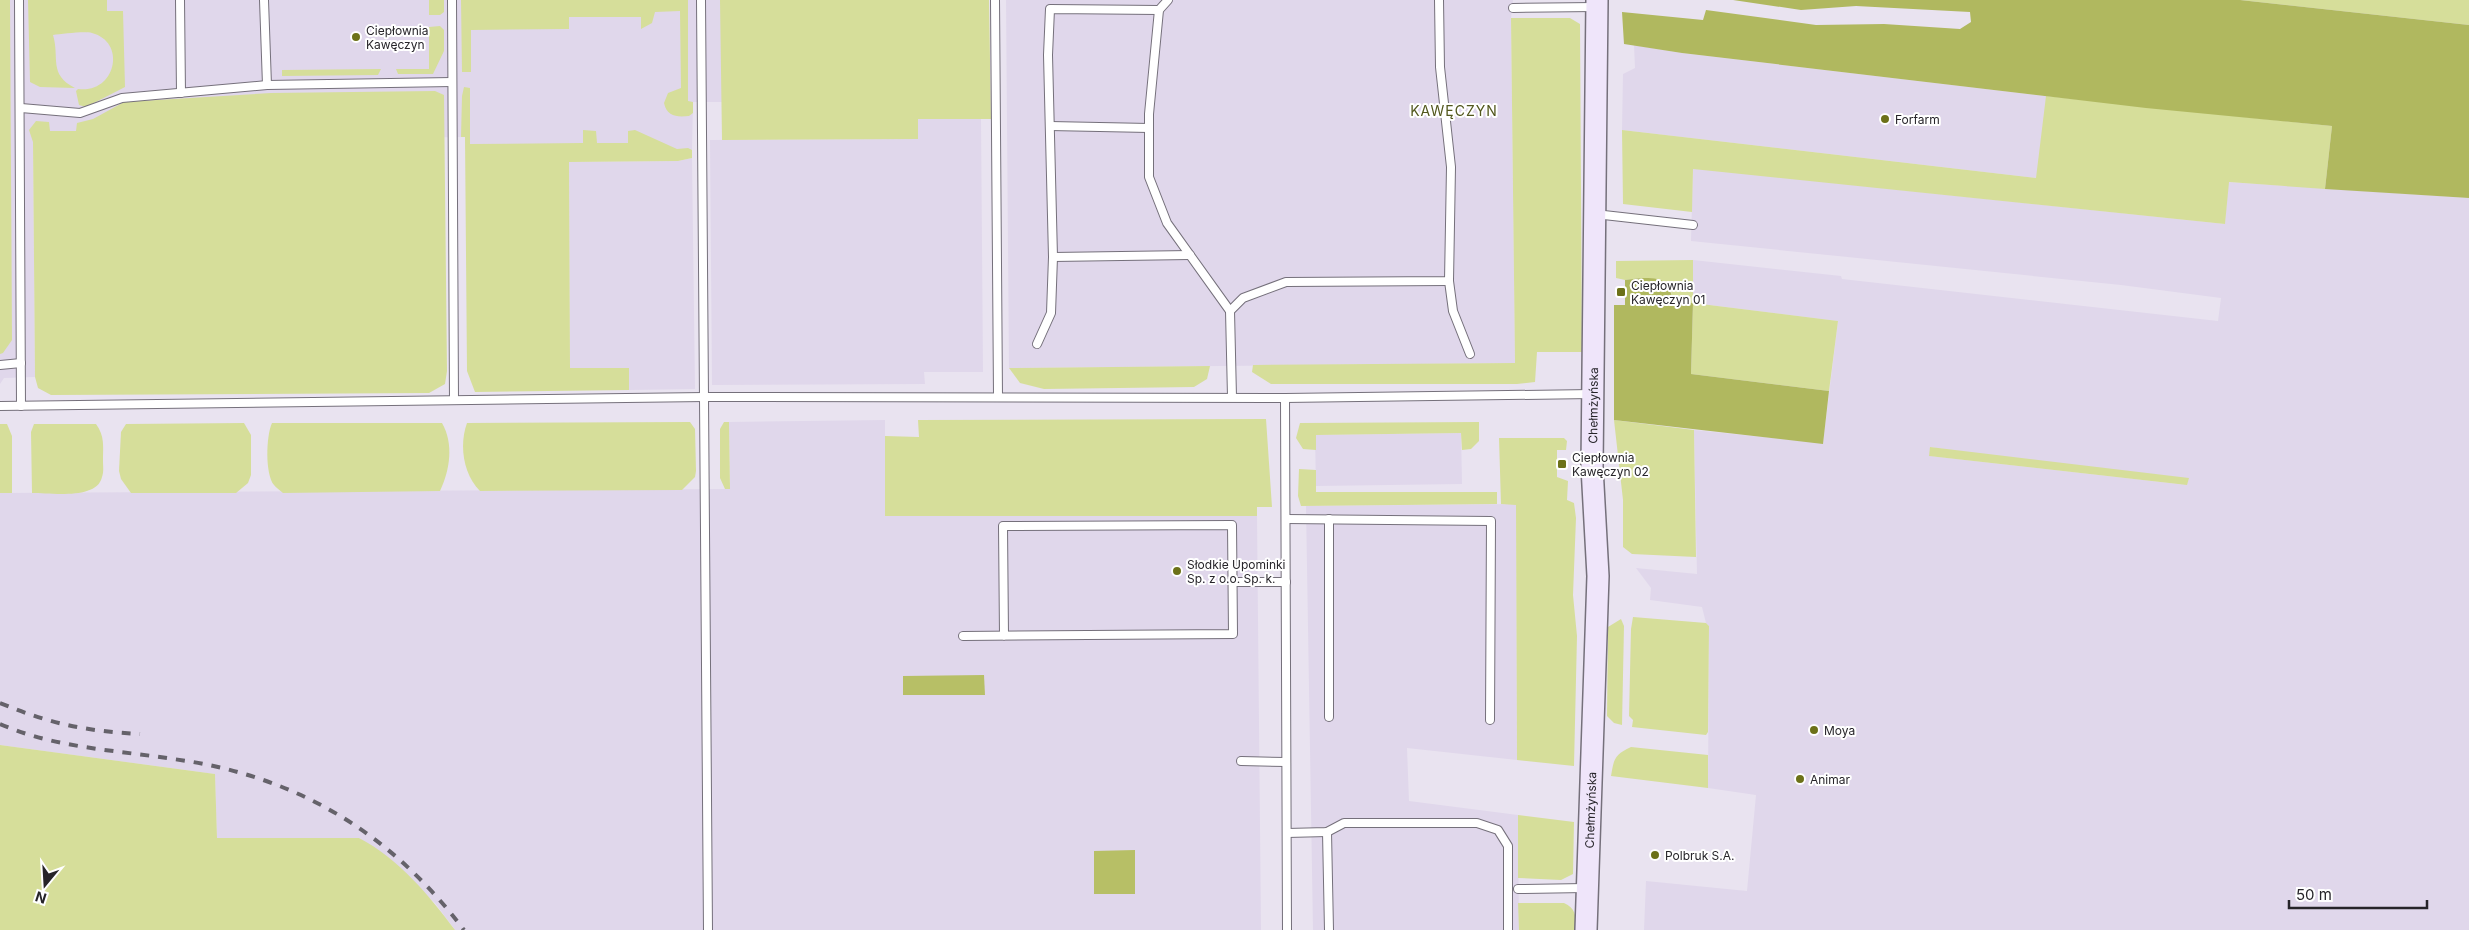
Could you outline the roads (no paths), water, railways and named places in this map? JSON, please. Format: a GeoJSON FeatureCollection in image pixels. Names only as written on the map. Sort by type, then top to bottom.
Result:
{"type":"FeatureCollection","features":[{"type":"Feature","properties":{"kind":"street","name":"Chełmżyńska"},"geometry":{"type":"LineString","coordinates":[[1586,930],[1598,576],[1592,467],[1597,4]]}},
{"type":"Feature","properties":{"kind":"lane"},"geometry":{"type":"LineString","coordinates":[[19,0],[21,406]]}},
{"type":"Feature","properties":{"kind":"lane"},"geometry":{"type":"LineString","coordinates":[[180,0],[182,93]]}},
{"type":"Feature","properties":{"kind":"lane"},"geometry":{"type":"LineString","coordinates":[[264,0],[267,85]]}},
{"type":"Feature","properties":{"kind":"lane"},"geometry":{"type":"LineString","coordinates":[[452,0],[454,400]]}},
{"type":"Feature","properties":{"kind":"lane"},"geometry":{"type":"LineString","coordinates":[[701,0],[708,930]]}},
{"type":"Feature","properties":{"kind":"lane"},"geometry":{"type":"LineString","coordinates":[[996,0],[998,396]]}},
{"type":"Feature","properties":{"kind":"lane"},"geometry":{"type":"LineString","coordinates":[[1168,0],[1159,10],[1149,128],[1149,177],[1168,223],[1230,311],[1232,397]]}},
{"type":"Feature","properties":{"kind":"lane"},"geometry":{"type":"LineString","coordinates":[[1439,0],[1440,67],[1451,167],[1449,281],[1453,311],[1470,354]]}},
{"type":"Feature","properties":{"kind":"lane"},"geometry":{"type":"LineString","coordinates":[[1513,8],[1597,4]]}},
{"type":"Feature","properties":{"kind":"lane"},"geometry":{"type":"LineString","coordinates":[[1037,344],[1051,313],[1053,257],[1048,55],[1050,9],[1159,10]]}},
{"type":"Feature","properties":{"kind":"lane"},"geometry":{"type":"LineString","coordinates":[[21,108],[80,113],[122,98],[267,85],[452,82]]}},
{"type":"Feature","properties":{"kind":"lane"},"geometry":{"type":"LineString","coordinates":[[1050,126],[1149,128]]}},
{"type":"Feature","properties":{"kind":"lane"},"geometry":{"type":"LineString","coordinates":[[1594,214],[1692,225]]}},
{"type":"Feature","properties":{"kind":"lane"},"geometry":{"type":"LineString","coordinates":[[1053,257],[1190,255]]}},
{"type":"Feature","properties":{"kind":"lane"},"geometry":{"type":"LineString","coordinates":[[1230,311],[1243,298],[1286,282],[1449,281]]}},
{"type":"Feature","properties":{"kind":"lane"},"geometry":{"type":"LineString","coordinates":[[0,365],[21,363]]}},
{"type":"Feature","properties":{"kind":"lane"},"geometry":{"type":"LineString","coordinates":[[0,406],[705,397],[998,396],[1285,398],[1594,394]]}},
{"type":"Feature","properties":{"kind":"lane"},"geometry":{"type":"LineString","coordinates":[[1285,398],[1287,930]]}},
{"type":"Feature","properties":{"kind":"lane"},"geometry":{"type":"LineString","coordinates":[[1286,519],[1491,521],[1490,720]]}},
{"type":"Feature","properties":{"kind":"lane"},"geometry":{"type":"LineString","coordinates":[[1329,519],[1329,717]]}},
{"type":"Feature","properties":{"kind":"lane"},"geometry":{"type":"LineString","coordinates":[[963,636],[1004,636],[1233,634],[1232,525],[1003,526],[1004,636]]}},
{"type":"Feature","properties":{"kind":"lane"},"geometry":{"type":"LineString","coordinates":[[1233,582],[1286,582]]}},
{"type":"Feature","properties":{"kind":"lane"},"geometry":{"type":"LineString","coordinates":[[1242,762],[1286,762]]}},
{"type":"Feature","properties":{"kind":"lane"},"geometry":{"type":"LineString","coordinates":[[1287,833],[1327,832],[1344,823],[1477,822],[1498,830],[1508,846],[1508,930]]}},
{"type":"Feature","properties":{"kind":"lane"},"geometry":{"type":"LineString","coordinates":[[1327,832],[1329,930]]}},
{"type":"Feature","properties":{"kind":"lane"},"geometry":{"type":"LineString","coordinates":[[1518,889],[1587,888]]}},
{"type":"Feature","properties":{"kind":"railway"},"geometry":{"type":"LineString","coordinates":[[0,703],[68,725],[102,731],[140,734]]}},
{"type":"Feature","properties":{"kind":"railway"},"geometry":{"type":"LineString","coordinates":[[0,724],[21,732],[64,743],[217,767],[260,779],[299,794],[336,814],[372,837],[404,864],[435,895],[464,930]]}},
{"type":"Feature","properties":{"kind":"place","name":"Ciepłownia Kawęczyn"},"geometry":{"type":"Point","coordinates":[356,37]}},
{"type":"Feature","properties":{"kind":"place","name":"Forfarm"},"geometry":{"type":"Point","coordinates":[1885,119]}},
{"type":"Feature","properties":{"kind":"place","name":"Ciepłownia Kawęczyn 01"},"geometry":{"type":"Point","coordinates":[1621,292]}},
{"type":"Feature","properties":{"kind":"place","name":"Ciepłownia Kawęczyn 02"},"geometry":{"type":"Point","coordinates":[1562,464]}},
{"type":"Feature","properties":{"kind":"place","name":"Słodkie Upominki Sp. z o.o. Sp. k."},"geometry":{"type":"Point","coordinates":[1177,571]}},
{"type":"Feature","properties":{"kind":"place","name":"Moya"},"geometry":{"type":"Point","coordinates":[1814,730]}},
{"type":"Feature","properties":{"kind":"place","name":"Animar"},"geometry":{"type":"Point","coordinates":[1800,779]}},
{"type":"Feature","properties":{"kind":"place","name":"Polbruk S.A."},"geometry":{"type":"Point","coordinates":[1655,855]}},
{"type":"Feature","properties":{"kind":"district","name":"KAWĘCZYN"},"geometry":{"type":"Point","coordinates":[1454,110]}}]}
